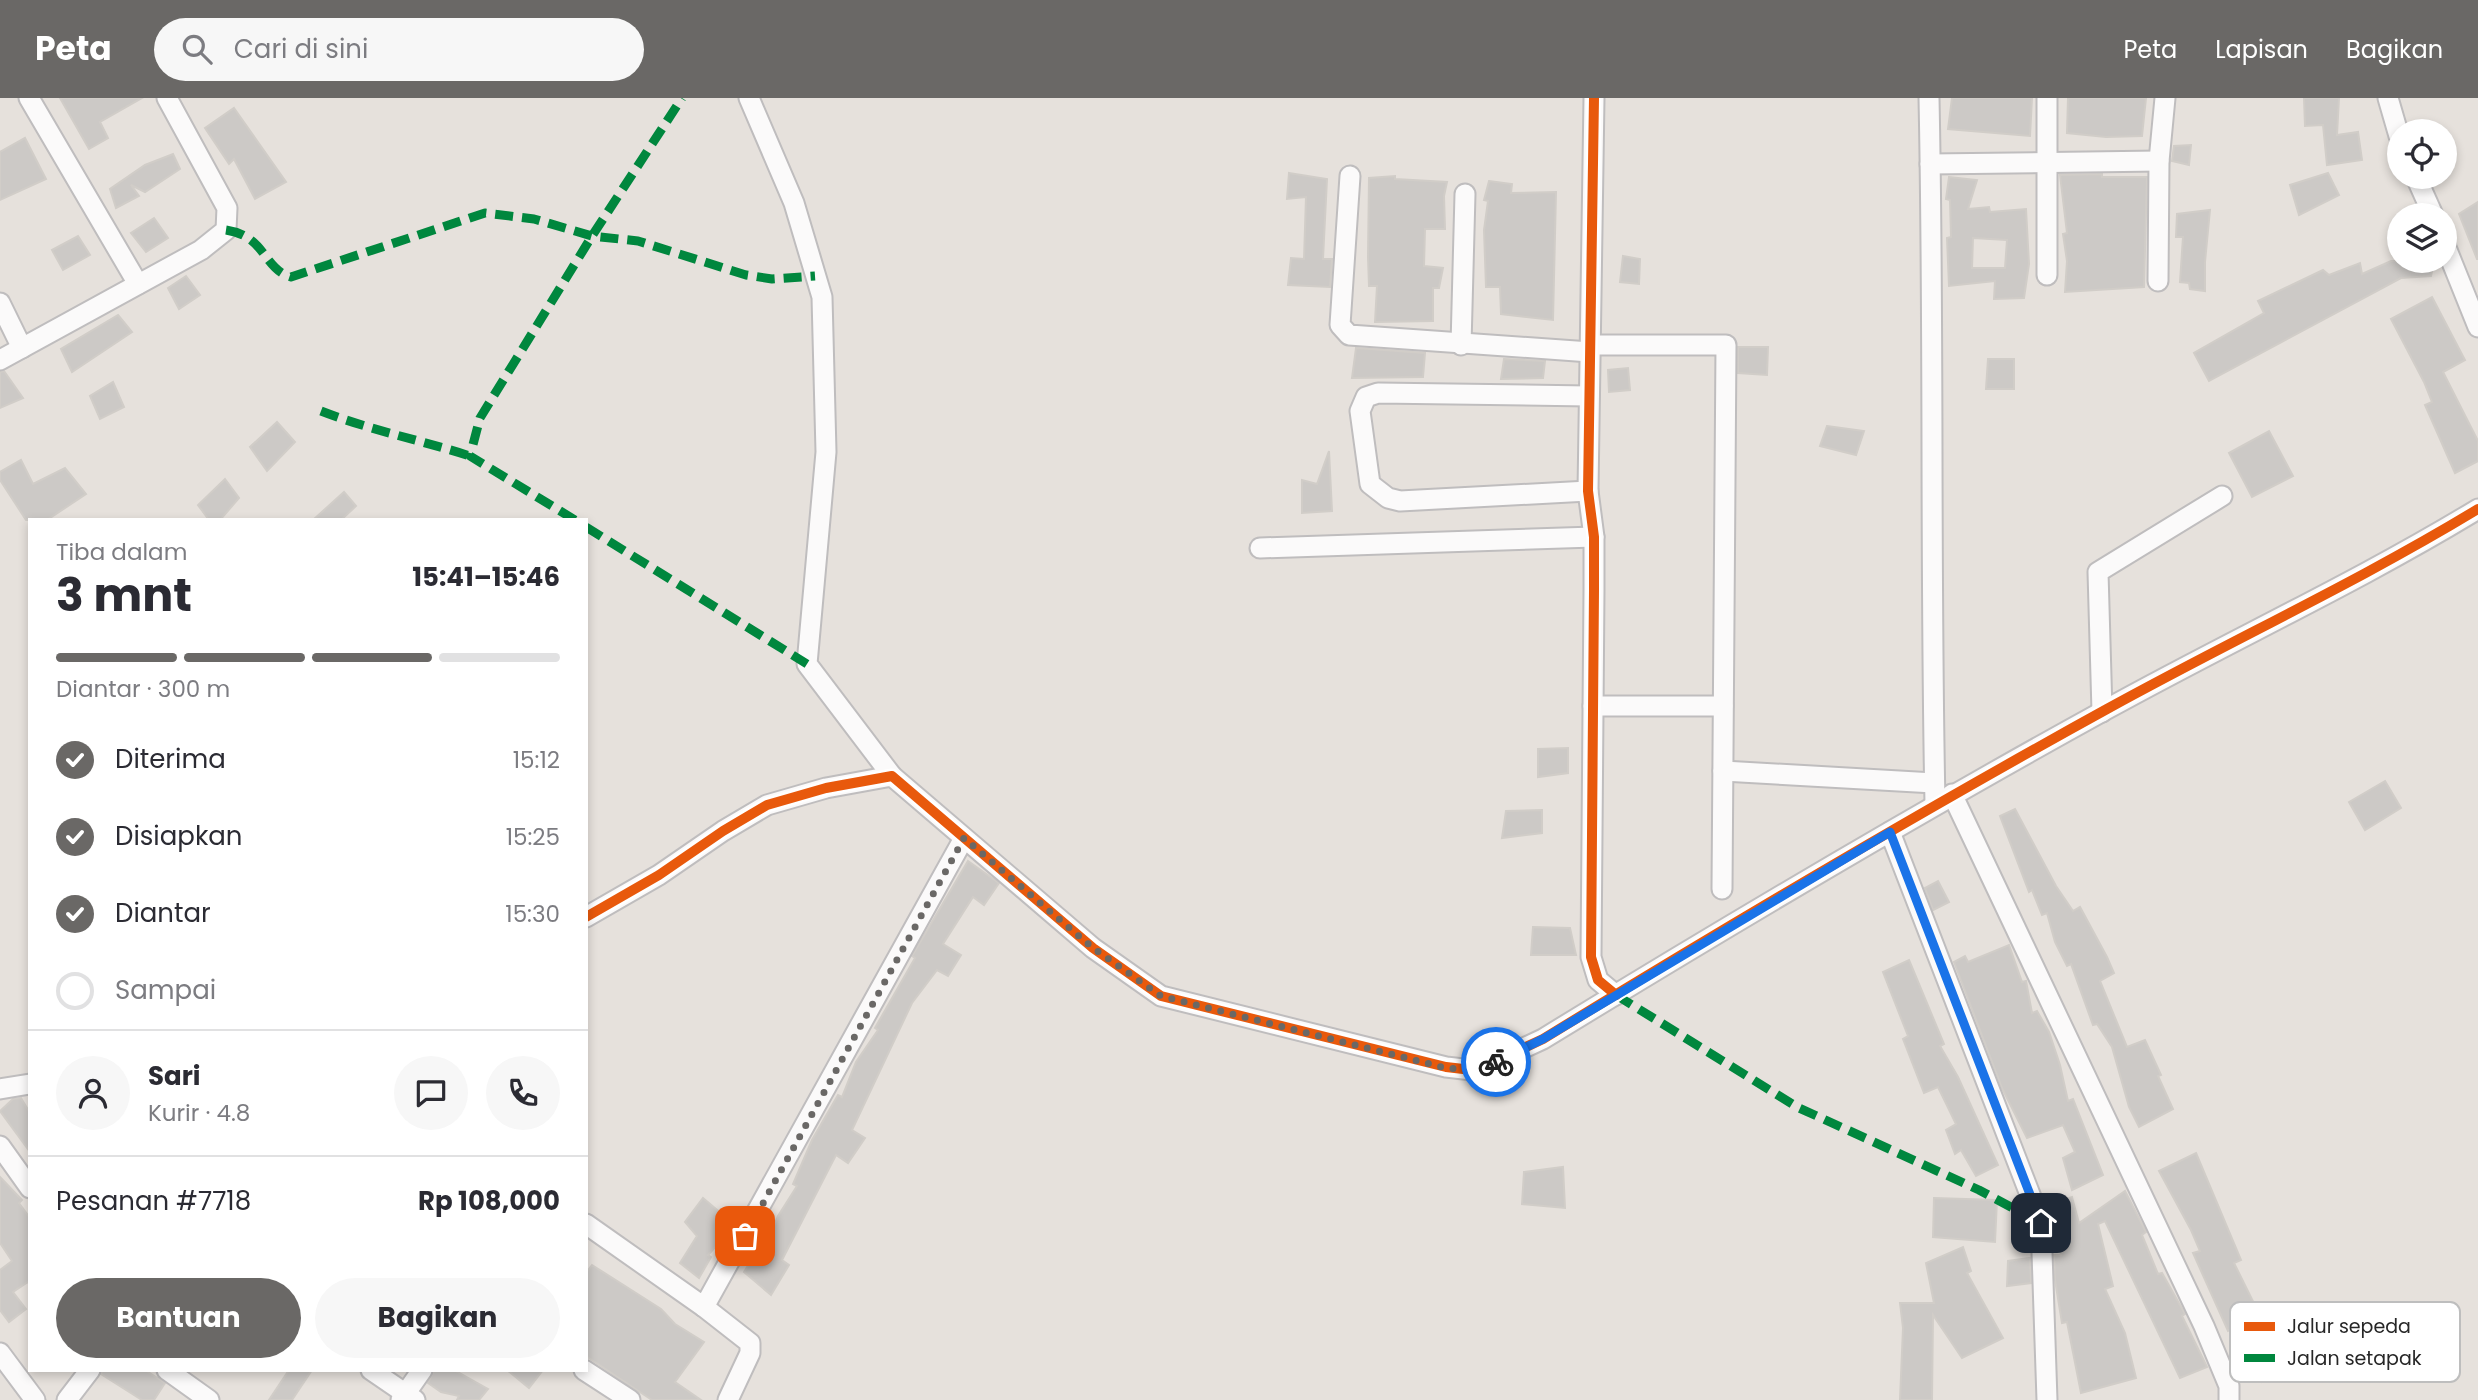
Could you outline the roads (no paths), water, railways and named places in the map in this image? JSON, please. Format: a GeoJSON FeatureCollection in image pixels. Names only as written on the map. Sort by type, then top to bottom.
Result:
{"type":"FeatureCollection","features":[{"type":"Feature","properties":{"kind":"street"},"geometry":{"type":"LineString","coordinates":[[29,98],[138,284]]}},
{"type":"Feature","properties":{"kind":"street"},"geometry":{"type":"LineString","coordinates":[[0,360],[220,237],[226,230],[227,208],[167,98]]}},
{"type":"Feature","properties":{"kind":"street"},"geometry":{"type":"LineString","coordinates":[[749,98],[794,203],[821,297],[826,452],[807,664],[892,776],[1093,948],[1161,996],[1426,1063],[1472,1070],[1483,1068],[1543,1039],[1943,799],[2217,648],[2323,597],[2478,509]]}},
{"type":"Feature","properties":{"kind":"street"},"geometry":{"type":"LineString","coordinates":[[1594,98],[1588,491],[1594,537],[1591,957],[1598,980],[1616,995]]}},
{"type":"Feature","properties":{"kind":"street"},"geometry":{"type":"LineString","coordinates":[[1928,98],[1934,343],[1931,485],[1934,783],[2204,1326],[2229,1386],[2229,1400]]}},
{"type":"Feature","properties":{"kind":"street"},"geometry":{"type":"LineString","coordinates":[[2047,98],[2048,275]]}},
{"type":"Feature","properties":{"kind":"street"},"geometry":{"type":"LineString","coordinates":[[2158,281],[2160,161],[2165,98]]}},
{"type":"Feature","properties":{"kind":"street"},"geometry":{"type":"LineString","coordinates":[[2388,98],[2394,119]]}},
{"type":"Feature","properties":{"kind":"street"},"geometry":{"type":"LineString","coordinates":[[1930,164],[2160,161]]}},
{"type":"Feature","properties":{"kind":"street"},"geometry":{"type":"LineString","coordinates":[[1350,176],[1340,325],[1345,332],[1357,338],[1590,349],[1726,345],[1722,889]]}},
{"type":"Feature","properties":{"kind":"street"},"geometry":{"type":"LineString","coordinates":[[1461,345],[1465,194]]}},
{"type":"Feature","properties":{"kind":"street"},"geometry":{"type":"LineString","coordinates":[[2456,273],[2478,327]]}},
{"type":"Feature","properties":{"kind":"street"},"geometry":{"type":"LineString","coordinates":[[0,303],[22,348]]}},
{"type":"Feature","properties":{"kind":"street"},"geometry":{"type":"LineString","coordinates":[[1588,491],[1400,501],[1388,498],[1370,484],[1360,411],[1366,397],[1378,393],[1589,396]]}},
{"type":"Feature","properties":{"kind":"street"},"geometry":{"type":"LineString","coordinates":[[2102,712],[2098,572],[2222,496]]}},
{"type":"Feature","properties":{"kind":"street"},"geometry":{"type":"LineString","coordinates":[[1260,548],[1594,537]]}},
{"type":"Feature","properties":{"kind":"street"},"geometry":{"type":"LineString","coordinates":[[1593,706],[1723,706]]}},
{"type":"Feature","properties":{"kind":"street"},"geometry":{"type":"LineString","coordinates":[[1723,771],[1934,783]]}},
{"type":"Feature","properties":{"kind":"street"},"geometry":{"type":"LineString","coordinates":[[588,916],[659,875],[723,831],[767,805],[826,788],[892,776]]}},
{"type":"Feature","properties":{"kind":"street"},"geometry":{"type":"LineString","coordinates":[[1890,832],[2041,1223],[2048,1400]]}},
{"type":"Feature","properties":{"kind":"street"},"geometry":{"type":"LineString","coordinates":[[704,1307],[964,838]]}},
{"type":"Feature","properties":{"kind":"street"},"geometry":{"type":"LineString","coordinates":[[0,1089],[28,1084]]}},
{"type":"Feature","properties":{"kind":"street"},"geometry":{"type":"LineString","coordinates":[[0,1146],[28,1185]]}},
{"type":"Feature","properties":{"kind":"street"},"geometry":{"type":"LineString","coordinates":[[588,1225],[704,1307],[750,1343],[750,1353],[728,1400]]}},
{"type":"Feature","properties":{"kind":"street"},"geometry":{"type":"LineString","coordinates":[[0,1353],[34,1400]]}},
{"type":"Feature","properties":{"kind":"street"},"geometry":{"type":"LineString","coordinates":[[67,1400],[88,1372]]}},
{"type":"Feature","properties":{"kind":"street"},"geometry":{"type":"LineString","coordinates":[[170,1372],[209,1400]]}},
{"type":"Feature","properties":{"kind":"street"},"geometry":{"type":"LineString","coordinates":[[374,1372],[407,1398],[421,1372]]}},
{"type":"Feature","properties":{"kind":"street"},"geometry":{"type":"LineString","coordinates":[[587,1372],[630,1400]]}}]}
